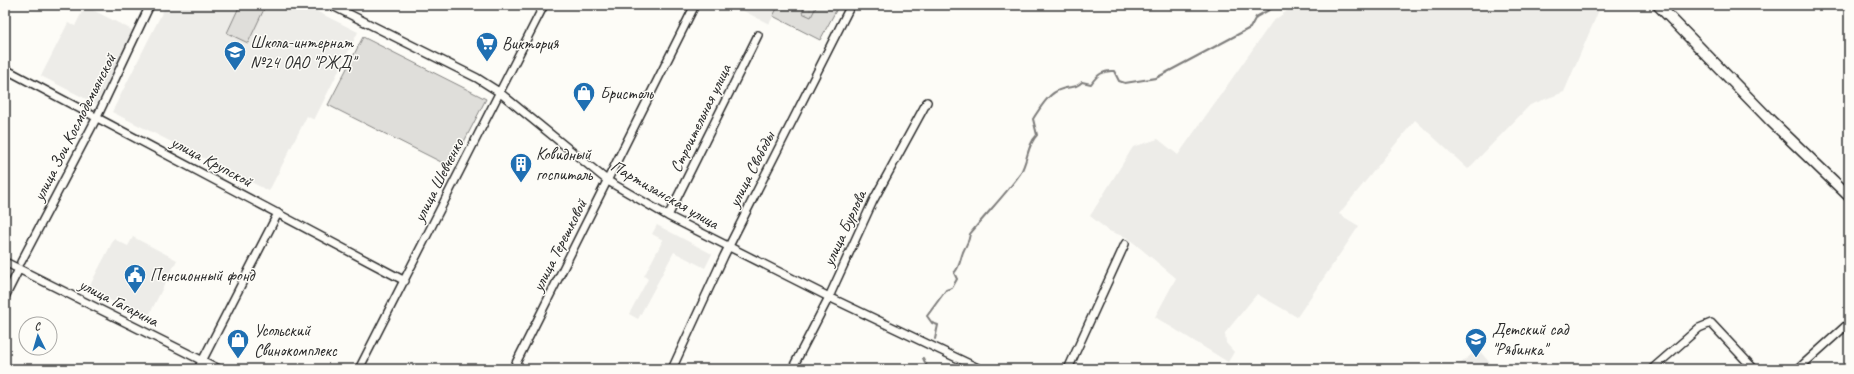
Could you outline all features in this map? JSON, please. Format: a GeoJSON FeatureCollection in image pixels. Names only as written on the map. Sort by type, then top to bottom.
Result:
{"type":"FeatureCollection","features":[{"type":"Feature","properties":{"kind":"street","name":"улица Зои Космодемьянской"},"geometry":{"type":"LineString","coordinates":[[5,298],[20,265],[97,117],[138,34],[150,5]]}},
{"type":"Feature","properties":{"kind":"street","name":"Партизанская улица"},"geometry":{"type":"LineString","coordinates":[[331,5],[470,75],[499,92],[608,181],[668,216],[829,297],[980,369]]}},
{"type":"Feature","properties":{"kind":"street","name":"улица Шевченко"},"geometry":{"type":"LineString","coordinates":[[359,369],[544,5]]}},
{"type":"Feature","properties":{"kind":"street","name":"улица Терешковой"},"geometry":{"type":"LineString","coordinates":[[513,369],[695,5]]}},
{"type":"Feature","properties":{"kind":"street","name":"улица Свободы"},"geometry":{"type":"LineString","coordinates":[[672,369],[729,247],[851,5]]}},
{"type":"Feature","properties":{"kind":"street"},"geometry":{"type":"LineString","coordinates":[[1658,5],[1771,121],[1849,196]]}},
{"type":"Feature","properties":{"kind":"street","name":"Строительная улица"},"geometry":{"type":"LineString","coordinates":[[668,216],[758,35]]}},
{"type":"Feature","properties":{"kind":"street","name":"улица Крупской"},"geometry":{"type":"LineString","coordinates":[[5,69],[405,280]]}},
{"type":"Feature","properties":{"kind":"street","name":"улица Бурлова"},"geometry":{"type":"LineString","coordinates":[[792,369],[829,297],[873,201],[927,102]]}},
{"type":"Feature","properties":{"kind":"street"},"geometry":{"type":"LineString","coordinates":[[198,369],[278,213]]}},
{"type":"Feature","properties":{"kind":"street"},"geometry":{"type":"LineString","coordinates":[[1068,369],[1125,244]]}},
{"type":"Feature","properties":{"kind":"street","name":"улица Гагарина"},"geometry":{"type":"LineString","coordinates":[[5,262],[20,265],[219,369]]}},
{"type":"Feature","properties":{"kind":"street"},"geometry":{"type":"LineString","coordinates":[[1652,369],[1699,328],[1711,323],[1754,369]]}},
{"type":"Feature","properties":{"kind":"street"},"geometry":{"type":"LineString","coordinates":[[1798,369],[1849,323]]}},
{"type":"Feature","properties":{"kind":"shaded area","name":"Школа-интернат №24 ОАО \"РЖД\""},"geometry":{"type":"Polygon","coordinates":[[[166,5],[304,5],[358,32],[314,120],[307,116],[269,191],[112,112],[166,5]]]}},
{"type":"Feature","properties":{"kind":"shaded area"},"geometry":{"type":"Polygon","coordinates":[[[240,5],[266,5],[248,43],[227,33],[240,5]]]}},
{"type":"Feature","properties":{"kind":"shaded area"},"geometry":{"type":"Polygon","coordinates":[[[732,5],[779,5],[769,24],[732,5]]]}},
{"type":"Feature","properties":{"kind":"shaded area"},"geometry":{"type":"Polygon","coordinates":[[[779,5],[839,5],[820,40],[773,16],[779,5]]]}},
{"type":"Feature","properties":{"kind":"shaded area"},"geometry":{"type":"Polygon","coordinates":[[[805,5],[817,5],[811,17],[802,13],[805,5]]]}},
{"type":"Feature","properties":{"kind":"shaded area"},"geometry":{"type":"Polygon","coordinates":[[[1295,5],[1590,5],[1599,10],[1564,92],[1530,105],[1468,169],[1415,120],[1339,214],[1359,226],[1297,317],[1257,294],[1225,333],[1226,343],[1234,352],[1228,362],[1155,317],[1176,278],[1128,238],[1109,231],[1090,216],[1133,147],[1158,139],[1178,155],[1272,22],[1295,5]]]}},
{"type":"Feature","properties":{"kind":"shaded area"},"geometry":{"type":"Polygon","coordinates":[[[85,6],[134,31],[96,104],[41,76],[68,23],[75,26],[85,6]]]}},
{"type":"Feature","properties":{"kind":"shaded area"},"geometry":{"type":"Polygon","coordinates":[[[363,37],[486,99],[451,167],[328,105],[363,37]]]}},
{"type":"Feature","properties":{"kind":"shaded area"},"geometry":{"type":"Polygon","coordinates":[[[657,225],[712,254],[705,268],[674,252],[638,319],[629,314],[648,279],[644,276],[663,240],[652,234],[657,225]]]}},
{"type":"Feature","properties":{"kind":"shaded area"},"geometry":{"type":"Polygon","coordinates":[[[133,237],[177,260],[147,319],[88,289],[114,239],[128,246],[133,237]]]}},
{"type":"Feature","properties":{"kind":"shaded area","name":"Детский сад \"Рябинка\""},"geometry":{"type":"Polygon","coordinates":[[[1478,349],[1495,369],[1454,369],[1478,349]]]}},
{"type":"Feature","properties":{"kind":"waterway"},"geometry":{"type":"LineString","coordinates":[[935,339],[938,325],[932,323],[927,316],[946,290],[952,288],[957,279],[954,273],[959,266],[970,234],[1009,189],[1023,169],[1031,143],[1037,135],[1033,119],[1042,105],[1053,93],[1075,86],[1082,82],[1091,84],[1098,76],[1107,71],[1114,71],[1119,81],[1125,83],[1156,78],[1250,28],[1256,17],[1278,5]]}},
{"type":"Feature","properties":{"kind":"waterway"},"geometry":{"type":"LineString","coordinates":[[923,358],[928,369]]}},
{"type":"Feature","properties":{"kind":"place","name":"Виктория"},"geometry":{"type":"Point","coordinates":[487,62]}},
{"type":"Feature","properties":{"kind":"place","name":"Школа-интернат №24 ОАО \"РЖД\""},"geometry":{"type":"Point","coordinates":[235,72]}},
{"type":"Feature","properties":{"kind":"place","name":"Бристоль"},"geometry":{"type":"Point","coordinates":[584,112]}},
{"type":"Feature","properties":{"kind":"place","name":"Ковидный госпиталь"},"geometry":{"type":"Point","coordinates":[521,184]}},
{"type":"Feature","properties":{"kind":"place","name":"Пенсионный фонд"},"geometry":{"type":"Point","coordinates":[135,294]}},
{"type":"Feature","properties":{"kind":"place","name":"Детский сад \"Рябинка\""},"geometry":{"type":"Point","coordinates":[1476,358]}},
{"type":"Feature","properties":{"kind":"place","name":"Усольский Свинокомплекс"},"geometry":{"type":"Point","coordinates":[238,360]}}]}
